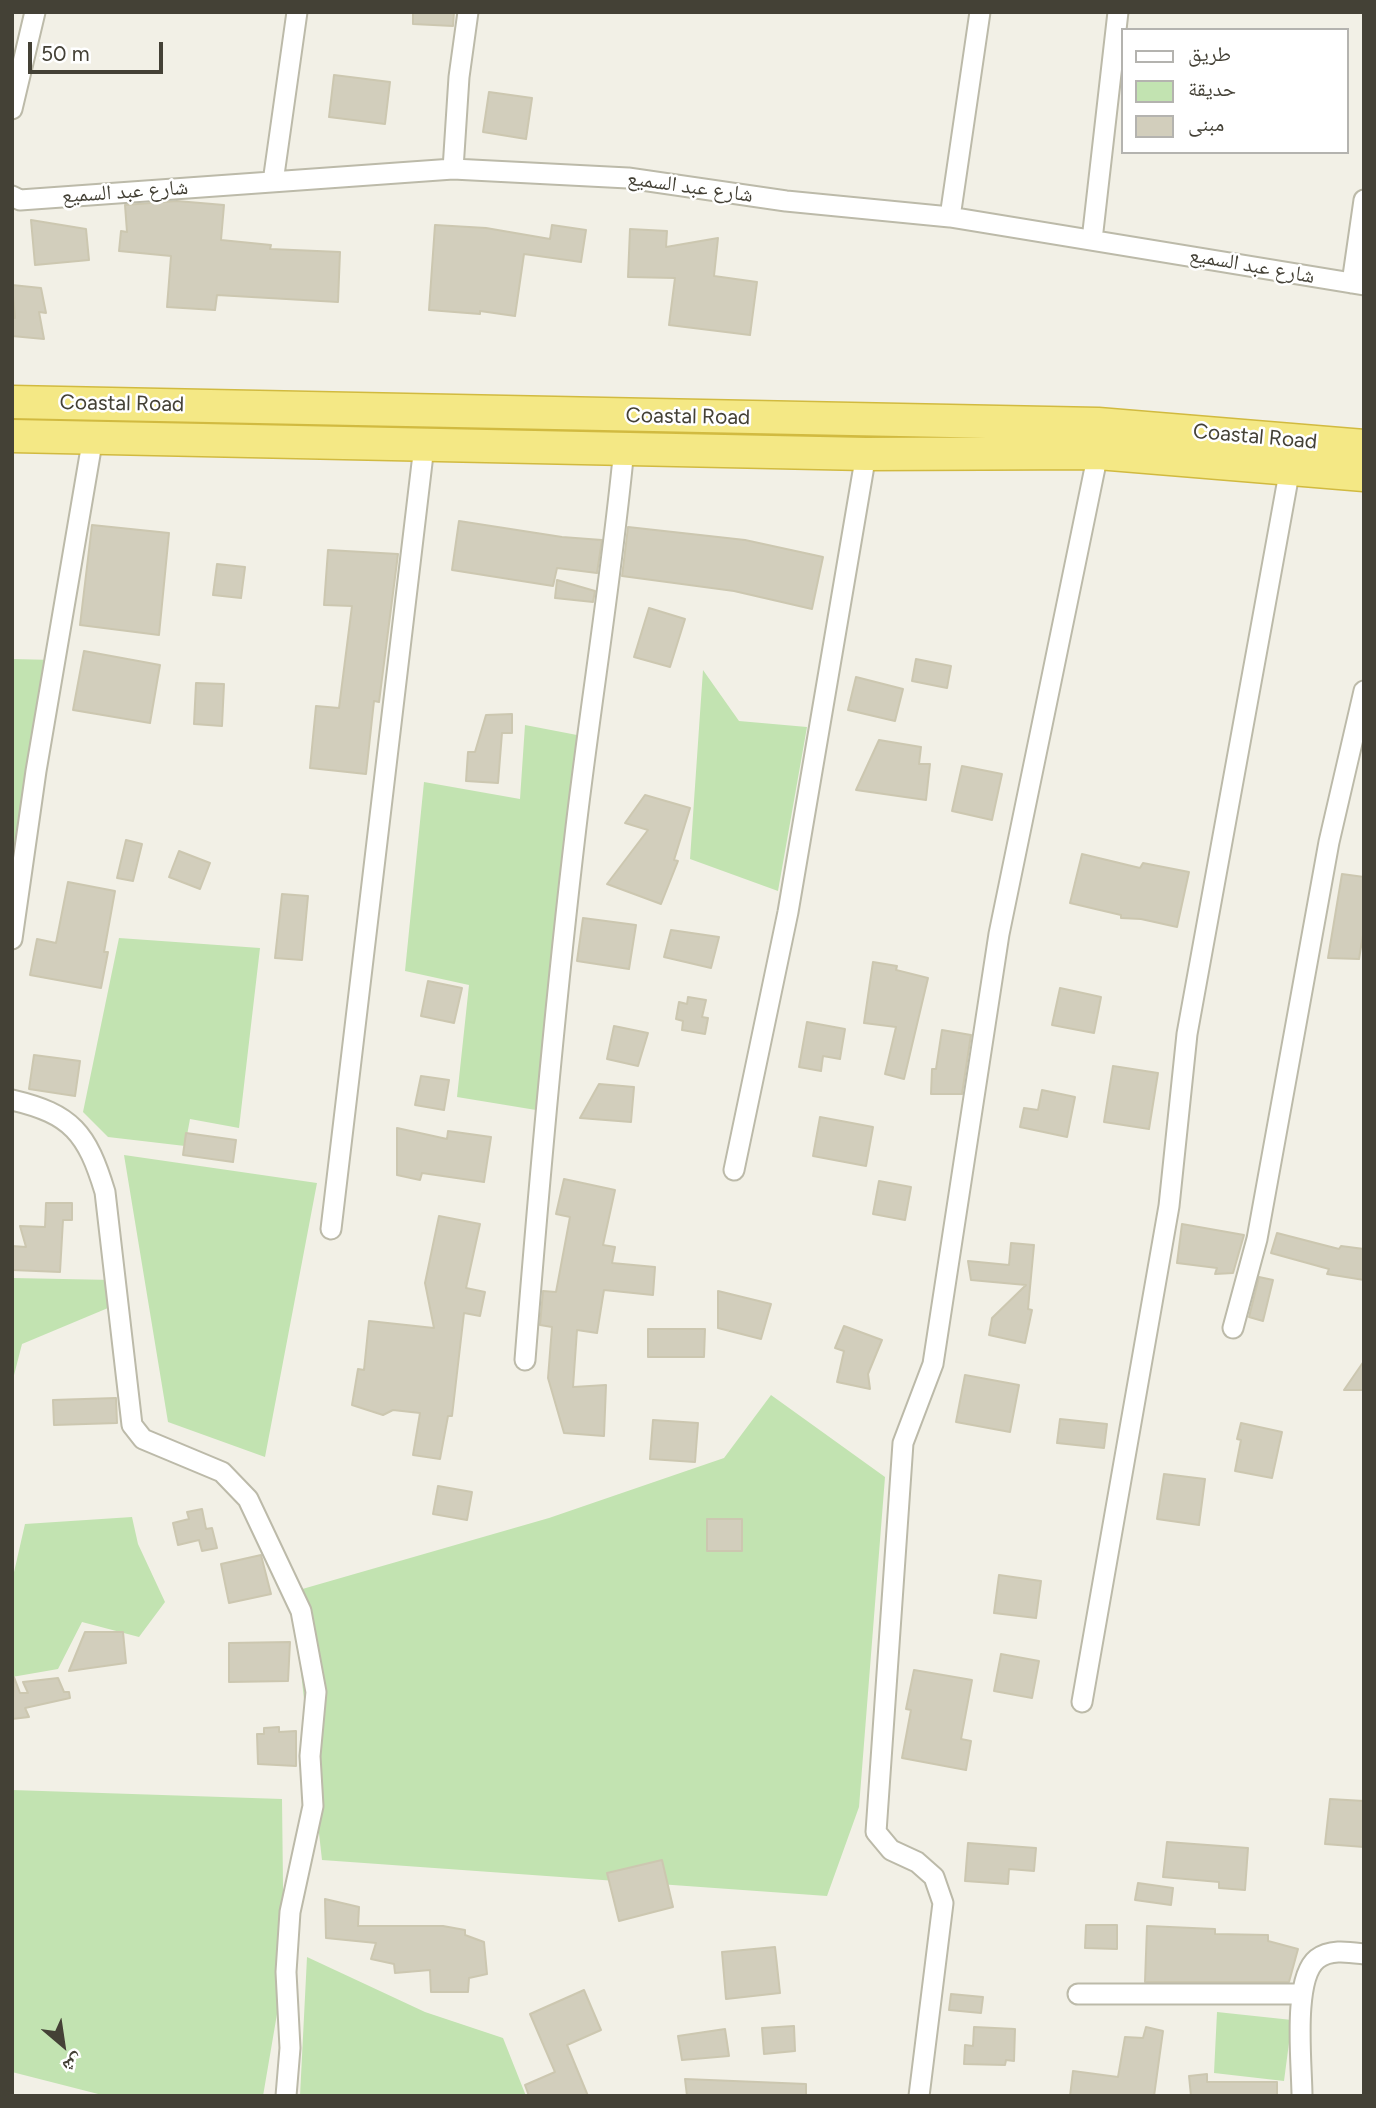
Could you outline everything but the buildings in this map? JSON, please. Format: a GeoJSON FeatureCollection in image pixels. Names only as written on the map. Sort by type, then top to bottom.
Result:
{"type":"FeatureCollection","features":[{"type":"Feature","properties":{"kind":"highway","name":"Coastal Road"},"geometry":{"type":"LineString","coordinates":[[12,402],[1098,424],[1364,446]]}},
{"type":"Feature","properties":{"kind":"highway","name":"Coastal Road"},"geometry":{"type":"LineString","coordinates":[[12,436],[866,454],[1098,453],[1364,475]]}},
{"type":"Feature","properties":{"kind":"street"},"geometry":{"type":"LineString","coordinates":[[12,108],[35,12]]}},
{"type":"Feature","properties":{"kind":"street"},"geometry":{"type":"LineString","coordinates":[[273,182],[297,12]]}},
{"type":"Feature","properties":{"kind":"street"},"geometry":{"type":"LineString","coordinates":[[453,169],[459,78],[468,12]]}},
{"type":"Feature","properties":{"kind":"street"},"geometry":{"type":"LineString","coordinates":[[950,216],[980,12]]}},
{"type":"Feature","properties":{"kind":"street"},"geometry":{"type":"LineString","coordinates":[[1092,240],[1118,12]]}},
{"type":"Feature","properties":{"kind":"street","name":"شارع عبد السميع"},"geometry":{"type":"LineString","coordinates":[[12,196],[20,200],[453,169],[628,178],[786,201],[950,216],[1358,284]]}},
{"type":"Feature","properties":{"kind":"street"},"geometry":{"type":"LineString","coordinates":[[1358,284],[1364,200]]}},
{"type":"Feature","properties":{"kind":"street"},"geometry":{"type":"LineString","coordinates":[[12,939],[36,771],[93,437]]}},
{"type":"Feature","properties":{"kind":"street"},"geometry":{"type":"LineString","coordinates":[[331,1229],[424,446]]}},
{"type":"Feature","properties":{"kind":"street"},"geometry":{"type":"LineString","coordinates":[[525,1360],[576,824],[612,569],[624,448]]}},
{"type":"Feature","properties":{"kind":"street"},"geometry":{"type":"LineString","coordinates":[[919,2096],[943,1903],[934,1877],[917,1862],[891,1850],[876,1832],[903,1443],[933,1364],[999,934],[1098,453]]}},
{"type":"Feature","properties":{"kind":"street"},"geometry":{"type":"LineString","coordinates":[[734,1170],[785,926],[866,454]]}},
{"type":"Feature","properties":{"kind":"street"},"geometry":{"type":"LineString","coordinates":[[1082,1702],[1169,1206],[1187,1034],[1290,468]]}},
{"type":"Feature","properties":{"kind":"street"},"geometry":{"type":"LineString","coordinates":[[1233,1328],[1257,1239],[1329,842],[1364,691]]}},
{"type":"Feature","properties":{"kind":"street"},"geometry":{"type":"LineString","coordinates":[[12,1100],[64,1117],[88,1147],[98,1171],[105,1192],[132,1425],[143,1439],[222,1472],[248,1499],[301,1611],[316,1692],[310,1756],[313,1806],[290,1912],[286,1972],[290,2048],[286,2096]]}},
{"type":"Feature","properties":{"kind":"street"},"geometry":{"type":"LineString","coordinates":[[1302,2096],[1301,1994],[1307,1970],[1318,1958],[1339,1951],[1364,1954]]}},
{"type":"Feature","properties":{"kind":"street"},"geometry":{"type":"LineString","coordinates":[[1078,1994],[1301,1994]]}},
{"type":"Feature","properties":{"kind":"green space"},"geometry":{"type":"Polygon","coordinates":[[[12,659],[55,660],[12,885],[12,659]]]}},
{"type":"Feature","properties":{"kind":"green space"},"geometry":{"type":"Polygon","coordinates":[[[703,670],[739,721],[807,727],[778,891],[690,859],[703,670]]]}},
{"type":"Feature","properties":{"kind":"green space"},"geometry":{"type":"Polygon","coordinates":[[[525,725],[577,735],[536,1110],[457,1097],[469,985],[405,971],[424,782],[520,799],[525,725]]]}},
{"type":"Feature","properties":{"kind":"green space"},"geometry":{"type":"Polygon","coordinates":[[[119,938],[260,948],[239,1128],[190,1119],[185,1146],[108,1137],[83,1112],[119,938]]]}},
{"type":"Feature","properties":{"kind":"green space"},"geometry":{"type":"Polygon","coordinates":[[[124,1155],[317,1183],[265,1457],[168,1422],[124,1155]]]}},
{"type":"Feature","properties":{"kind":"green space"},"geometry":{"type":"Polygon","coordinates":[[[12,1278],[114,1280],[108,1308],[22,1344],[12,1383],[12,1278]]]}},
{"type":"Feature","properties":{"kind":"green space"},"geometry":{"type":"Polygon","coordinates":[[[771,1395],[885,1477],[859,1807],[827,1896],[322,1860],[292,1592],[549,1518],[724,1458],[771,1395]]]}},
{"type":"Feature","properties":{"kind":"green space"},"geometry":{"type":"Polygon","coordinates":[[[132,1517],[138,1544],[165,1602],[139,1637],[82,1622],[58,1669],[12,1677],[12,1581],[25,1524],[132,1517]]]}},
{"type":"Feature","properties":{"kind":"green space"},"geometry":{"type":"Polygon","coordinates":[[[12,1790],[282,1799],[284,1973],[263,2096],[106,2096],[12,2072],[12,1790]]]}},
{"type":"Feature","properties":{"kind":"green space"},"geometry":{"type":"Polygon","coordinates":[[[307,1957],[425,2012],[503,2038],[526,2096],[300,2096],[307,1957]]]}},
{"type":"Feature","properties":{"kind":"green space"},"geometry":{"type":"Polygon","coordinates":[[[1217,2012],[1292,2020],[1284,2081],[1214,2073],[1217,2012]]]}}]}
